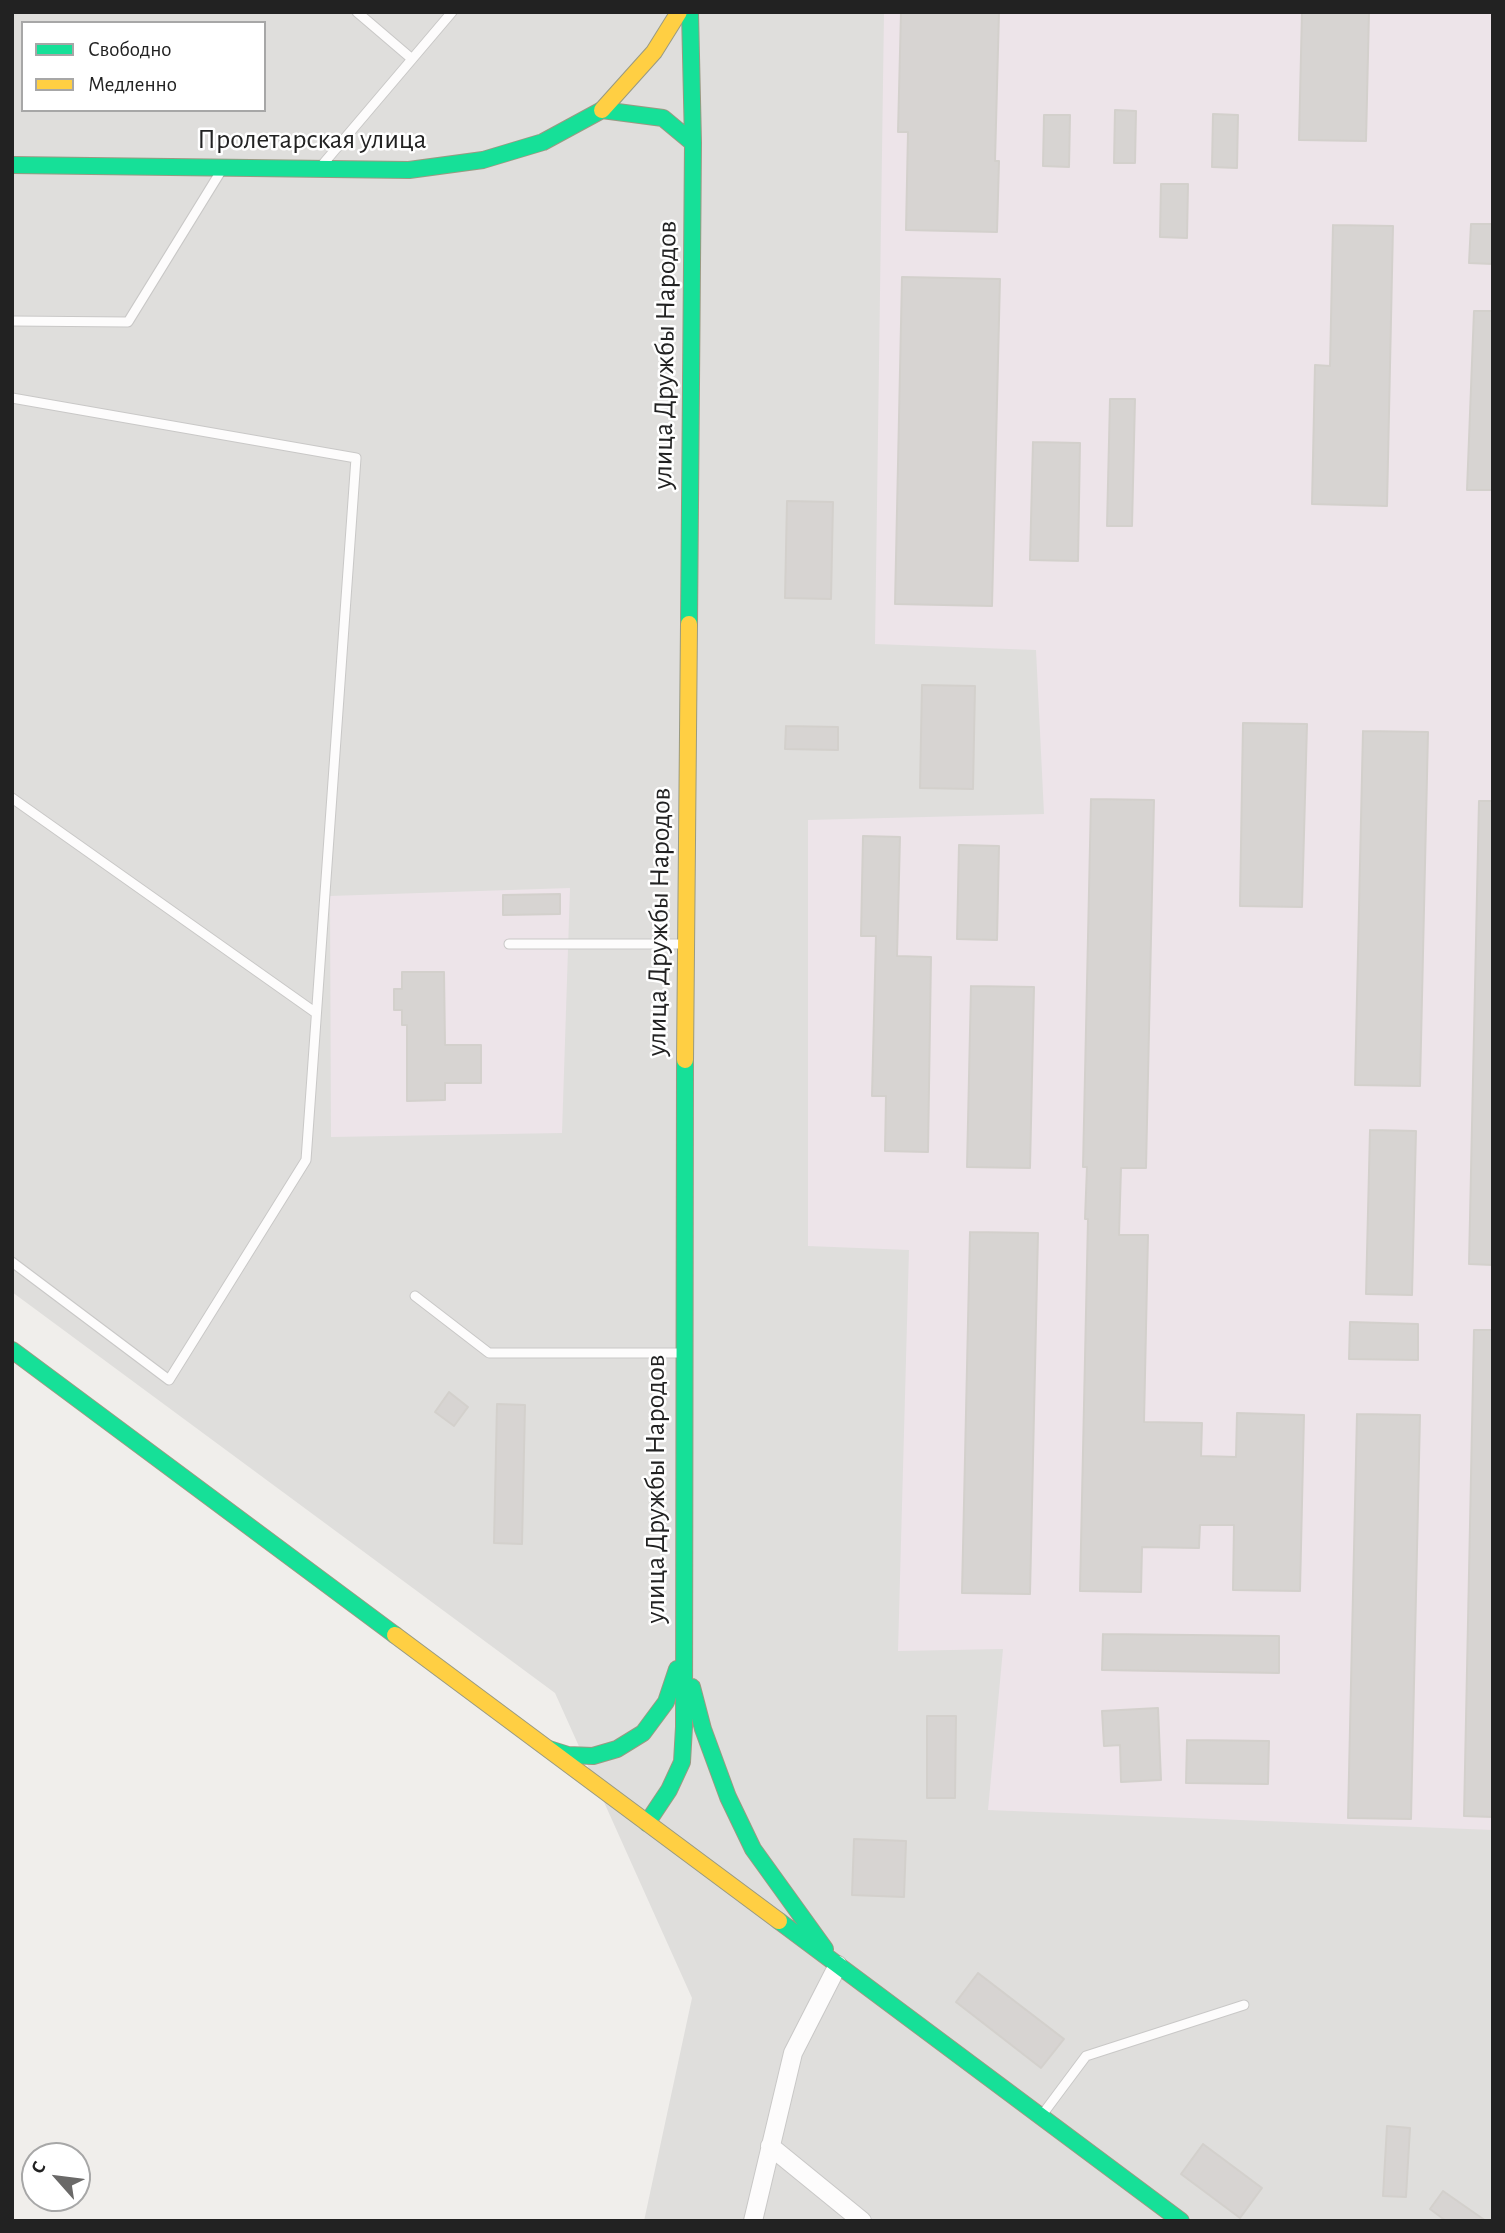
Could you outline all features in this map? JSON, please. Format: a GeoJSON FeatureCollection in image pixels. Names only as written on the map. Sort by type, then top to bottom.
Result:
{"type":"FeatureCollection","features":[{"type":"Feature","properties":{"kind":"street","name":"Пролетарская улица"},"geometry":{"type":"LineString","coordinates":[[12,166],[410,170],[483,160],[543,142],[602,110],[654,52],[679,12]]}},
{"type":"Feature","properties":{"kind":"street","name":"улица Дружбы Народов"},"geometry":{"type":"LineString","coordinates":[[647,1823],[669,1790],[681,1762],[693,143],[690,12]]}},
{"type":"Feature","properties":{"kind":"street"},"geometry":{"type":"LineString","coordinates":[[602,110],[663,118],[693,143]]}},
{"type":"Feature","properties":{"kind":"street"},"geometry":{"type":"LineString","coordinates":[[12,1350],[1181,2221]]}},
{"type":"Feature","properties":{"kind":"street"},"geometry":{"type":"LineString","coordinates":[[542,1747],[568,1755],[593,1756],[617,1749],[643,1733],[666,1702],[683,1652]]}},
{"type":"Feature","properties":{"kind":"street"},"geometry":{"type":"LineString","coordinates":[[683,1652],[703,1729],[728,1797],[752,1849],[794,1910],[838,1965]]}},
{"type":"Feature","properties":{"kind":"street"},"geometry":{"type":"LineString","coordinates":[[752,2221],[793,2053],[838,1965]]}},
{"type":"Feature","properties":{"kind":"street"},"geometry":{"type":"LineString","coordinates":[[770,2146],[852,2217]]}},
{"type":"Feature","properties":{"kind":"lane"},"geometry":{"type":"LineString","coordinates":[[358,12],[412,59]]}},
{"type":"Feature","properties":{"kind":"lane"},"geometry":{"type":"LineString","coordinates":[[320,168],[452,12]]}},
{"type":"Feature","properties":{"kind":"lane"},"geometry":{"type":"LineString","coordinates":[[12,321],[128,322],[223,168]]}},
{"type":"Feature","properties":{"kind":"lane"},"geometry":{"type":"LineString","coordinates":[[12,398],[355,458],[306,1160],[169,1380],[12,1262]]}},
{"type":"Feature","properties":{"kind":"lane"},"geometry":{"type":"LineString","coordinates":[[12,798],[316,1013]]}},
{"type":"Feature","properties":{"kind":"lane"},"geometry":{"type":"LineString","coordinates":[[509,944],[685,944]]}},
{"type":"Feature","properties":{"kind":"lane"},"geometry":{"type":"LineString","coordinates":[[415,1296],[489,1353],[682,1353]]}},
{"type":"Feature","properties":{"kind":"lane"},"geometry":{"type":"LineString","coordinates":[[1041,2116],[1086,2056],[1244,2004]]}},
{"type":"Feature","properties":{"kind":"shaded area"},"geometry":{"type":"Polygon","coordinates":[[[12,12],[1493,12],[1493,2221],[644,2221],[692,1998],[555,1693],[12,1292],[12,12]]]}},
{"type":"Feature","properties":{"kind":"shaded area"},"geometry":{"type":"Polygon","coordinates":[[[884,12],[1493,12],[1493,1830],[988,1810],[1003,1649],[898,1651],[909,1250],[808,1246],[808,820],[1044,814],[1036,650],[875,644],[884,12]]]}},
{"type":"Feature","properties":{"kind":"shaded area"},"geometry":{"type":"Polygon","coordinates":[[[570,888],[562,1133],[331,1137],[330,896],[570,888]]]}},
{"type":"Feature","properties":{"kind":"building"},"geometry":{"type":"Polygon","coordinates":[[[901,12],[999,12],[995,161],[999,161],[997,232],[906,230],[908,132],[898,132],[901,12]]]}},
{"type":"Feature","properties":{"kind":"building"},"geometry":{"type":"Polygon","coordinates":[[[1302,12],[1369,12],[1366,141],[1299,140],[1302,12]]]}},
{"type":"Feature","properties":{"kind":"building"},"geometry":{"type":"Polygon","coordinates":[[[1115,110],[1136,111],[1135,163],[1114,163],[1115,110]]]}},
{"type":"Feature","properties":{"kind":"building"},"geometry":{"type":"Polygon","coordinates":[[[1213,114],[1238,115],[1237,168],[1212,167],[1213,114]]]}},
{"type":"Feature","properties":{"kind":"building"},"geometry":{"type":"Polygon","coordinates":[[[1044,115],[1070,115],[1069,167],[1043,166],[1044,115]]]}},
{"type":"Feature","properties":{"kind":"building"},"geometry":{"type":"Polygon","coordinates":[[[1161,184],[1188,184],[1187,238],[1160,237],[1161,184]]]}},
{"type":"Feature","properties":{"kind":"building"},"geometry":{"type":"Polygon","coordinates":[[[1471,224],[1493,224],[1493,264],[1469,263],[1471,224]]]}},
{"type":"Feature","properties":{"kind":"building"},"geometry":{"type":"Polygon","coordinates":[[[1333,225],[1393,226],[1387,506],[1312,504],[1315,365],[1330,366],[1333,225]]]}},
{"type":"Feature","properties":{"kind":"building"},"geometry":{"type":"Polygon","coordinates":[[[902,277],[1000,279],[992,606],[895,604],[902,277]]]}},
{"type":"Feature","properties":{"kind":"building"},"geometry":{"type":"Polygon","coordinates":[[[1474,311],[1493,311],[1493,490],[1467,490],[1474,311]]]}},
{"type":"Feature","properties":{"kind":"building"},"geometry":{"type":"Polygon","coordinates":[[[1110,399],[1135,399],[1132,526],[1107,526],[1110,399]]]}},
{"type":"Feature","properties":{"kind":"building"},"geometry":{"type":"Polygon","coordinates":[[[1033,442],[1080,443],[1078,561],[1030,560],[1033,442]]]}},
{"type":"Feature","properties":{"kind":"building"},"geometry":{"type":"Polygon","coordinates":[[[787,501],[833,502],[831,599],[785,598],[787,501]]]}},
{"type":"Feature","properties":{"kind":"building"},"geometry":{"type":"Polygon","coordinates":[[[922,685],[975,686],[973,789],[920,788],[922,685]]]}},
{"type":"Feature","properties":{"kind":"building"},"geometry":{"type":"Polygon","coordinates":[[[1243,723],[1307,724],[1302,907],[1240,906],[1243,723]]]}},
{"type":"Feature","properties":{"kind":"building"},"geometry":{"type":"Polygon","coordinates":[[[786,726],[838,727],[838,750],[785,749],[786,726]]]}},
{"type":"Feature","properties":{"kind":"building"},"geometry":{"type":"Polygon","coordinates":[[[1363,731],[1428,732],[1420,1086],[1355,1085],[1363,731]]]}},
{"type":"Feature","properties":{"kind":"building"},"geometry":{"type":"Polygon","coordinates":[[[1091,799],[1154,800],[1146,1168],[1121,1168],[1119,1235],[1148,1235],[1144,1422],[1202,1423],[1201,1456],[1236,1457],[1237,1413],[1304,1415],[1300,1591],[1233,1590],[1234,1525],[1200,1525],[1199,1548],[1142,1547],[1141,1592],[1080,1591],[1088,1219],[1085,1219],[1087,1167],[1083,1167],[1091,799]]]}},
{"type":"Feature","properties":{"kind":"building"},"geometry":{"type":"Polygon","coordinates":[[[1479,801],[1493,801],[1493,1265],[1469,1264],[1479,801]]]}},
{"type":"Feature","properties":{"kind":"building"},"geometry":{"type":"Polygon","coordinates":[[[863,836],[900,837],[897,956],[931,957],[928,1152],[885,1151],[886,1096],[872,1096],[876,936],[861,936],[863,836]]]}},
{"type":"Feature","properties":{"kind":"building"},"geometry":{"type":"Polygon","coordinates":[[[959,845],[999,846],[997,940],[957,939],[959,845]]]}},
{"type":"Feature","properties":{"kind":"building"},"geometry":{"type":"Polygon","coordinates":[[[560,894],[560,914],[503,915],[503,895],[560,894]]]}},
{"type":"Feature","properties":{"kind":"building"},"geometry":{"type":"Polygon","coordinates":[[[402,972],[444,972],[445,1045],[481,1045],[481,1083],[445,1083],[445,1100],[407,1101],[407,1025],[402,1025],[402,1010],[394,1010],[394,989],[402,989],[402,972]]]}},
{"type":"Feature","properties":{"kind":"building"},"geometry":{"type":"Polygon","coordinates":[[[971,986],[1034,987],[1030,1168],[967,1167],[971,986]]]}},
{"type":"Feature","properties":{"kind":"building"},"geometry":{"type":"Polygon","coordinates":[[[1370,1130],[1416,1131],[1412,1295],[1366,1294],[1370,1130]]]}},
{"type":"Feature","properties":{"kind":"building"},"geometry":{"type":"Polygon","coordinates":[[[970,1232],[1038,1233],[1030,1594],[962,1593],[970,1232]]]}},
{"type":"Feature","properties":{"kind":"building"},"geometry":{"type":"Polygon","coordinates":[[[1350,1322],[1418,1324],[1418,1360],[1349,1359],[1350,1322]]]}},
{"type":"Feature","properties":{"kind":"building"},"geometry":{"type":"Polygon","coordinates":[[[1474,1330],[1493,1330],[1493,1817],[1464,1816],[1474,1330]]]}},
{"type":"Feature","properties":{"kind":"building"},"geometry":{"type":"Polygon","coordinates":[[[449,1392],[468,1407],[454,1426],[435,1412],[449,1392]]]}},
{"type":"Feature","properties":{"kind":"building"},"geometry":{"type":"Polygon","coordinates":[[[497,1404],[525,1405],[522,1544],[494,1543],[497,1404]]]}},
{"type":"Feature","properties":{"kind":"building"},"geometry":{"type":"Polygon","coordinates":[[[1357,1414],[1420,1415],[1411,1819],[1348,1818],[1357,1414]]]}},
{"type":"Feature","properties":{"kind":"building"},"geometry":{"type":"Polygon","coordinates":[[[1103,1634],[1279,1636],[1279,1673],[1102,1670],[1103,1634]]]}},
{"type":"Feature","properties":{"kind":"building"},"geometry":{"type":"Polygon","coordinates":[[[1158,1708],[1161,1780],[1121,1782],[1120,1745],[1104,1746],[1102,1711],[1158,1708]]]}},
{"type":"Feature","properties":{"kind":"building"},"geometry":{"type":"Polygon","coordinates":[[[927,1716],[956,1716],[955,1798],[927,1798],[927,1716]]]}},
{"type":"Feature","properties":{"kind":"building"},"geometry":{"type":"Polygon","coordinates":[[[1187,1740],[1269,1741],[1268,1784],[1186,1783],[1187,1740]]]}},
{"type":"Feature","properties":{"kind":"building"},"geometry":{"type":"Polygon","coordinates":[[[854,1839],[906,1841],[904,1897],[852,1895],[854,1839]]]}},
{"type":"Feature","properties":{"kind":"building"},"geometry":{"type":"Polygon","coordinates":[[[978,1973],[1064,2039],[1041,2068],[956,2002],[978,1973]]]}},
{"type":"Feature","properties":{"kind":"building"},"geometry":{"type":"Polygon","coordinates":[[[1387,2126],[1410,2128],[1406,2197],[1383,2196],[1387,2126]]]}},
{"type":"Feature","properties":{"kind":"building"},"geometry":{"type":"Polygon","coordinates":[[[1203,2144],[1262,2188],[1240,2218],[1181,2174],[1203,2144]]]}},
{"type":"Feature","properties":{"kind":"building"},"geometry":{"type":"Polygon","coordinates":[[[1443,2191],[1486,2221],[1446,2221],[1430,2209],[1443,2191]]]}},
{"type":"Feature","properties":{"kind":"traffic: fast"},"geometry":{"type":"LineString","coordinates":[[689,624],[693,143],[690,12]]}},
{"type":"Feature","properties":{"kind":"traffic: fast"},"geometry":{"type":"LineString","coordinates":[[12,165],[409,170],[483,160],[543,142],[602,110],[663,118],[693,143]]}},
{"type":"Feature","properties":{"kind":"traffic: fast"},"geometry":{"type":"LineString","coordinates":[[647,1823],[669,1790],[682,1762],[684,1727],[685,1060]]}},
{"type":"Feature","properties":{"kind":"traffic: fast"},"geometry":{"type":"LineString","coordinates":[[12,1350],[395,1635]]}},
{"type":"Feature","properties":{"kind":"traffic: fast"},"geometry":{"type":"LineString","coordinates":[[549,1749],[568,1755],[593,1756],[617,1749],[643,1733],[666,1702],[677,1669]]}},
{"type":"Feature","properties":{"kind":"traffic: fast"},"geometry":{"type":"LineString","coordinates":[[692,1687],[703,1729],[728,1797],[753,1849],[825,1949]]}},
{"type":"Feature","properties":{"kind":"traffic: fast"},"geometry":{"type":"LineString","coordinates":[[779,1921],[1181,2221]]}},
{"type":"Feature","properties":{"kind":"traffic: slow"},"geometry":{"type":"LineString","coordinates":[[602,110],[654,52],[679,12]]}},
{"type":"Feature","properties":{"kind":"traffic: slow"},"geometry":{"type":"LineString","coordinates":[[685,1060],[689,624]]}},
{"type":"Feature","properties":{"kind":"traffic: slow"},"geometry":{"type":"LineString","coordinates":[[395,1635],[779,1921]]}}]}
